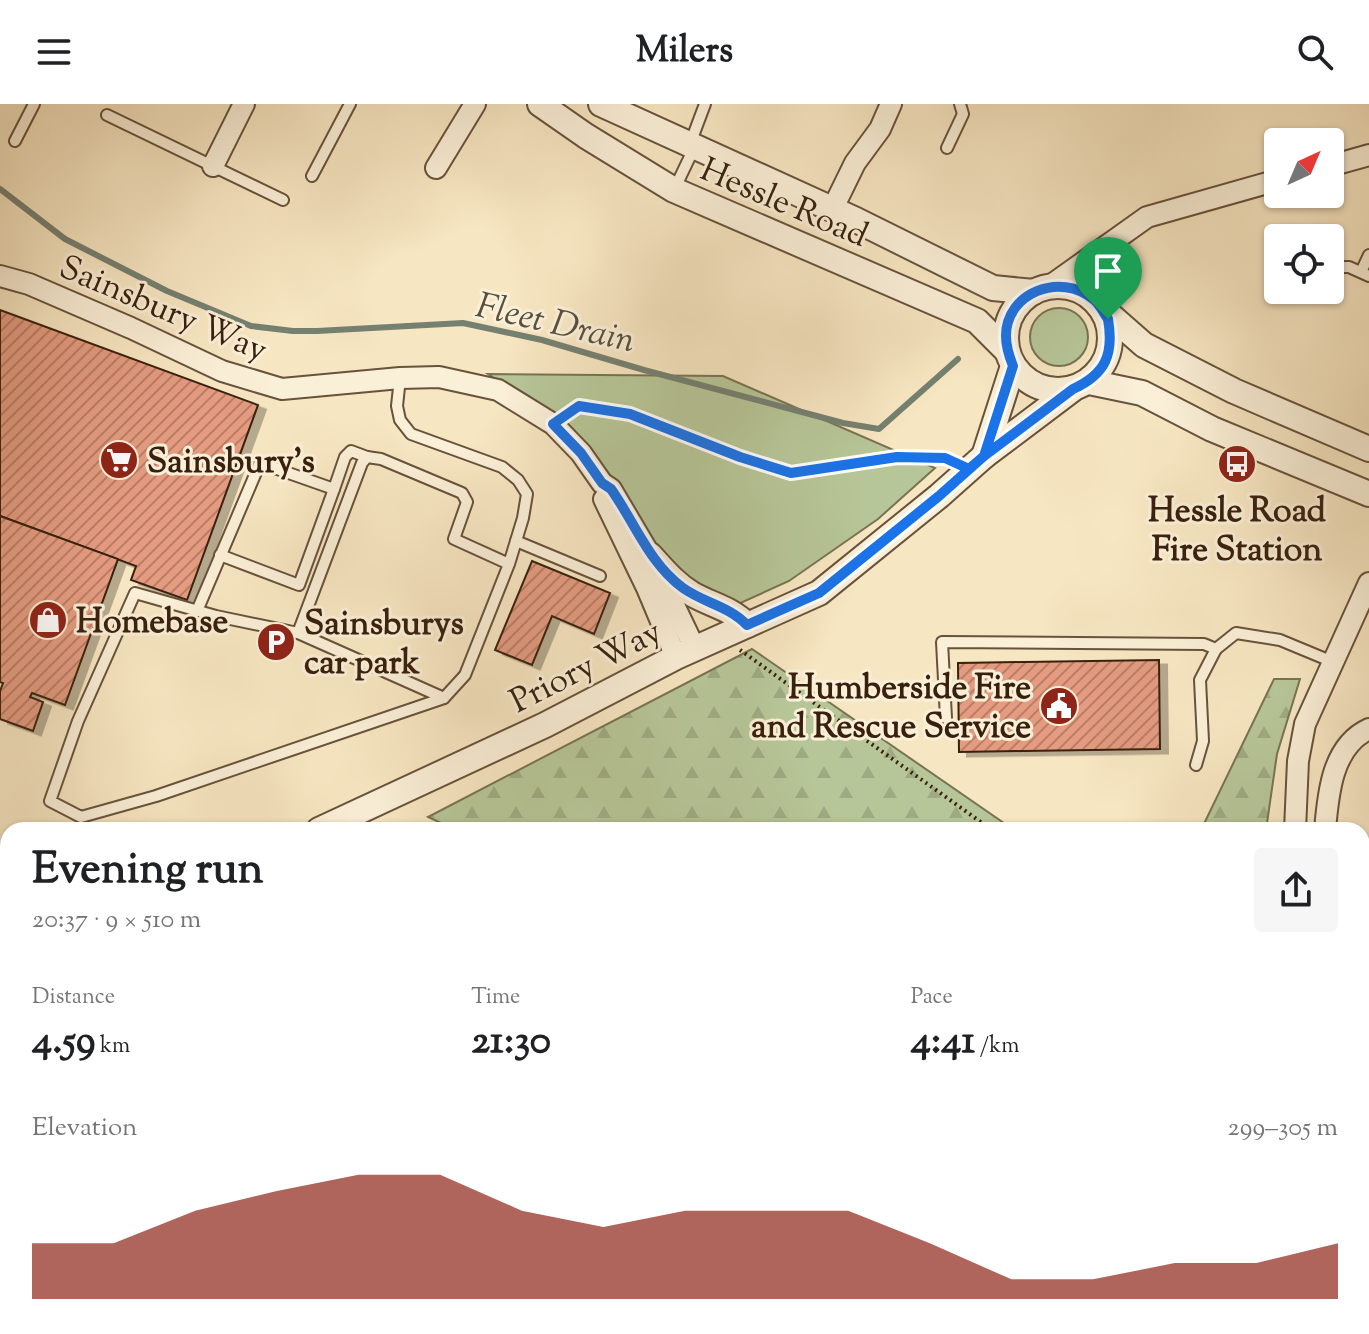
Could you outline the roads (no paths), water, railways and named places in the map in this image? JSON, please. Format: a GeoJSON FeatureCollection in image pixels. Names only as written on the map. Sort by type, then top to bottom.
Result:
{"type":"FeatureCollection","features":[{"type":"Feature","properties":{"kind":"street"},"geometry":{"type":"LineString","coordinates":[[213,166],[244,104]]}},
{"type":"Feature","properties":{"kind":"street"},"geometry":{"type":"LineString","coordinates":[[436,168],[475,104]]}},
{"type":"Feature","properties":{"kind":"street","name":"Hessle Road"},"geometry":{"type":"LineString","coordinates":[[540,104],[674,190],[977,321],[1010,358]]}},
{"type":"Feature","properties":{"kind":"street","name":"Hessle Road"},"geometry":{"type":"LineString","coordinates":[[601,104],[993,288],[1042,289]]}},
{"type":"Feature","properties":{"kind":"street"},"geometry":{"type":"LineString","coordinates":[[832,210],[855,163],[880,129],[891,104]]}},
{"type":"Feature","properties":{"kind":"street"},"geometry":{"type":"LineString","coordinates":[[1344,162],[1369,155]]}},
{"type":"Feature","properties":{"kind":"street"},"geometry":{"type":"LineString","coordinates":[[1264,184],[1147,217],[1020,302],[1010,317],[1006,333],[1010,358],[1025,379],[1040,388],[1056,391],[1081,385],[1142,393],[1212,429],[1369,494]]}},
{"type":"Feature","properties":{"kind":"street"},"geometry":{"type":"LineString","coordinates":[[1081,385],[1101,369],[1109,354],[1111,337],[1108,319],[1096,302],[1108,245]]}},
{"type":"Feature","properties":{"kind":"street","name":"Sainsbury Way"},"geometry":{"type":"LineString","coordinates":[[0,276],[43,290],[222,371],[282,389],[439,377],[498,390],[553,424],[581,453],[602,483],[602,495],[647,588],[686,653]]}},
{"type":"Feature","properties":{"kind":"street"},"geometry":{"type":"LineString","coordinates":[[1042,289],[1066,286],[1081,291],[1144,345],[1234,391],[1369,449]]}},
{"type":"Feature","properties":{"kind":"street"},"geometry":{"type":"LineString","coordinates":[[976,463],[1010,358]]}},
{"type":"Feature","properties":{"kind":"street","name":"Priory Way"},"geometry":{"type":"LineString","coordinates":[[336,822],[545,725],[686,653],[819,593],[976,463],[1081,385]]}},
{"type":"Feature","properties":{"kind":"street","name":"Sainsbury Way"},"geometry":{"type":"LineString","coordinates":[[602,483],[608,485],[615,495],[650,555],[686,653]]}},
{"type":"Feature","properties":{"kind":"street"},"geometry":{"type":"LineString","coordinates":[[650,555],[683,588],[732,612],[747,625]]}},
{"type":"Feature","properties":{"kind":"street"},"geometry":{"type":"LineString","coordinates":[[1295,822],[1298,761],[1305,724],[1369,583]]}},
{"type":"Feature","properties":{"kind":"street"},"geometry":{"type":"LineString","coordinates":[[1326,822],[1328,796],[1337,763],[1353,738],[1369,729]]}},
{"type":"Feature","properties":{"kind":"lane"},"geometry":{"type":"LineString","coordinates":[[15,141],[34,104]]}},
{"type":"Feature","properties":{"kind":"lane"},"geometry":{"type":"LineString","coordinates":[[312,176],[350,104]]}},
{"type":"Feature","properties":{"kind":"lane"},"geometry":{"type":"LineString","coordinates":[[674,190],[705,104]]}},
{"type":"Feature","properties":{"kind":"lane"},"geometry":{"type":"LineString","coordinates":[[947,148],[963,114],[960,104]]}},
{"type":"Feature","properties":{"kind":"lane"},"geometry":{"type":"LineString","coordinates":[[107,115],[283,200]]}},
{"type":"Feature","properties":{"kind":"lane"},"geometry":{"type":"LineString","coordinates":[[1344,267],[1365,274],[1369,255]]}},
{"type":"Feature","properties":{"kind":"lane"},"geometry":{"type":"LineString","coordinates":[[400,378],[397,406],[400,420],[411,434],[502,467],[518,480],[527,494],[509,564],[465,675],[444,698],[156,796],[81,817],[50,801],[78,721],[135,593],[197,611],[298,633],[444,698]]}},
{"type":"Feature","properties":{"kind":"lane"},"geometry":{"type":"LineString","coordinates":[[220,555],[299,585],[345,457],[351,451],[381,459],[462,493],[467,502],[454,539],[509,564]]}},
{"type":"Feature","properties":{"kind":"lane"},"geometry":{"type":"LineString","coordinates":[[298,633],[362,463],[367,457]]}},
{"type":"Feature","properties":{"kind":"lane"},"geometry":{"type":"LineString","coordinates":[[197,611],[260,463],[334,489]]}},
{"type":"Feature","properties":{"kind":"lane"},"geometry":{"type":"LineString","coordinates":[[516,541],[600,576]]}},
{"type":"Feature","properties":{"kind":"lane"},"geometry":{"type":"LineString","coordinates":[[1196,765],[1203,741],[1200,680],[1216,649],[1236,633],[1280,640],[1333,662]]}},
{"type":"Feature","properties":{"kind":"lane"},"geometry":{"type":"LineString","coordinates":[[946,718],[942,642],[1204,644],[1216,649]]}},
{"type":"Feature","properties":{"kind":"waterway","name":"Fleet Drain"},"geometry":{"type":"LineString","coordinates":[[0,189],[65,239],[167,291],[251,326],[317,331],[463,323],[542,340],[843,423],[879,429],[958,359]]}},
{"type":"Feature","properties":{"kind":"place","name":"Sainsbury's"},"geometry":{"type":"Point","coordinates":[119,460]}},
{"type":"Feature","properties":{"kind":"place","name":"Hessle Road Fire Station"},"geometry":{"type":"Point","coordinates":[1237,464]}},
{"type":"Feature","properties":{"kind":"place","name":"Homebase"},"geometry":{"type":"Point","coordinates":[48,620]}},
{"type":"Feature","properties":{"kind":"place","name":"Sainsburys car park"},"geometry":{"type":"Point","coordinates":[276,642]}},
{"type":"Feature","properties":{"kind":"place","name":"Humberside Fire and Rescue Service"},"geometry":{"type":"Point","coordinates":[1059,706]}}]}
